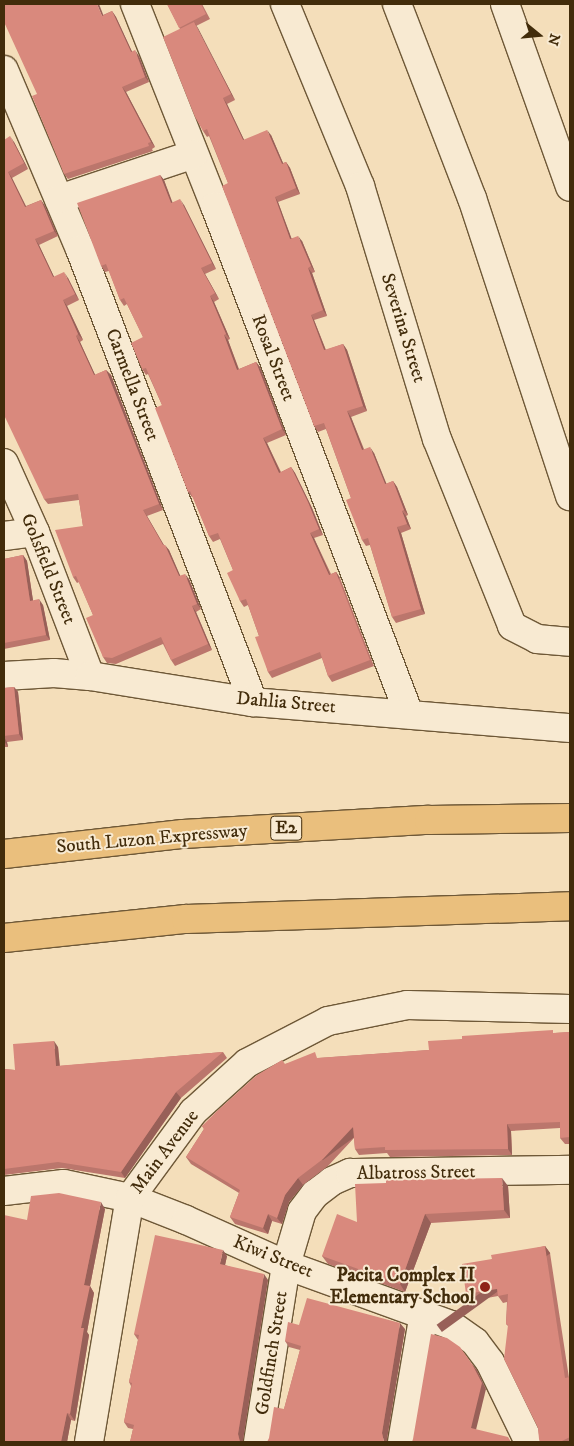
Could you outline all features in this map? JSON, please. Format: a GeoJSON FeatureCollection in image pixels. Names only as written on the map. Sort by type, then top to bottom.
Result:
{"type":"FeatureCollection","features":[{"type":"Feature","properties":{"kind":"highway","name":"South Luzon Expressway"},"geometry":{"type":"LineString","coordinates":[[4,854],[183,834],[429,820],[570,818]]}},
{"type":"Feature","properties":{"kind":"highway"},"geometry":{"type":"LineString","coordinates":[[4,938],[186,919],[570,906]]}},
{"type":"Feature","properties":{"kind":"street","name":"Rosal Street"},"geometry":{"type":"LineString","coordinates":[[135,4],[409,714]]}},
{"type":"Feature","properties":{"kind":"street","name":"Severina Street"},"geometry":{"type":"LineString","coordinates":[[285,4],[300,35],[360,186],[438,439],[512,626],[537,639],[570,642]]}},
{"type":"Feature","properties":{"kind":"street"},"geometry":{"type":"LineString","coordinates":[[397,4],[472,198],[570,496]]}},
{"type":"Feature","properties":{"kind":"street"},"geometry":{"type":"LineString","coordinates":[[505,4],[570,187]]}},
{"type":"Feature","properties":{"kind":"street","name":"Carmella Street"},"geometry":{"type":"LineString","coordinates":[[4,70],[90,277],[253,702]]}},
{"type":"Feature","properties":{"kind":"street"},"geometry":{"type":"LineString","coordinates":[[59,200],[194,154]]}},
{"type":"Feature","properties":{"kind":"street","name":"Golsfield Street"},"geometry":{"type":"LineString","coordinates":[[4,463],[35,532],[90,676]]}},
{"type":"Feature","properties":{"kind":"street"},"geometry":{"type":"LineString","coordinates":[[4,536],[35,532]]}},
{"type":"Feature","properties":{"kind":"street","name":"Dahlia Street"},"geometry":{"type":"LineString","coordinates":[[4,676],[54,673],[90,676],[253,702],[570,728]]}},
{"type":"Feature","properties":{"kind":"street","name":"Main Avenue"},"geometry":{"type":"LineString","coordinates":[[89,1442],[130,1198],[192,1112],[247,1063],[328,1022],[408,1005],[570,1009]]}},
{"type":"Feature","properties":{"kind":"street","name":"Albatross Street"},"geometry":{"type":"LineString","coordinates":[[286,1265],[302,1211],[315,1194],[326,1185],[350,1173],[570,1170]]}},
{"type":"Feature","properties":{"kind":"street","name":"Kiwi Street"},"geometry":{"type":"LineString","coordinates":[[4,1190],[64,1184],[130,1198],[186,1220],[286,1265],[424,1313],[451,1325],[475,1342],[490,1362],[530,1442]]}},
{"type":"Feature","properties":{"kind":"street","name":"Goldfinch Street"},"geometry":{"type":"LineString","coordinates":[[258,1442],[286,1265]]}},
{"type":"Feature","properties":{"kind":"street"},"geometry":{"type":"LineString","coordinates":[[402,1442],[424,1313]]}},
{"type":"Feature","properties":{"kind":"building"},"geometry":{"type":"Polygon","coordinates":[[[4,4],[97,4],[102,16],[112,11],[131,52],[135,50],[145,77],[122,87],[151,142],[148,143],[149,146],[64,174],[32,96],[37,94],[4,22],[4,4]]]}},
{"type":"Feature","properties":{"kind":"building"},"geometry":{"type":"Polygon","coordinates":[[[167,4],[201,4],[206,14],[179,28],[167,4]]]}},
{"type":"Feature","properties":{"kind":"building"},"geometry":{"type":"Polygon","coordinates":[[[194,22],[231,94],[223,98],[243,140],[267,130],[282,164],[286,162],[296,188],[275,197],[290,239],[298,236],[311,266],[308,268],[323,310],[311,315],[324,350],[343,344],[363,406],[347,411],[362,450],[370,447],[385,484],[393,481],[404,510],[402,511],[407,524],[397,527],[421,609],[392,617],[368,538],[362,540],[346,500],[351,498],[324,423],[314,426],[222,186],[228,183],[207,129],[203,131],[195,117],[163,37],[194,22]]]}},
{"type":"Feature","properties":{"kind":"building"},"geometry":{"type":"Polygon","coordinates":[[[10,136],[24,163],[8,172],[25,207],[41,200],[54,231],[35,239],[53,277],[64,272],[75,294],[63,300],[78,334],[76,336],[94,375],[106,370],[159,504],[143,510],[163,545],[165,545],[179,576],[185,574],[197,604],[192,606],[208,644],[171,660],[161,637],[112,658],[103,657],[86,618],[93,615],[76,576],[73,577],[55,530],[83,526],[78,494],[44,499],[4,415],[4,140],[10,136]]]}},
{"type":"Feature","properties":{"kind":"building"},"geometry":{"type":"Polygon","coordinates":[[[160,175],[171,203],[180,199],[212,263],[201,268],[215,293],[210,296],[226,334],[224,335],[237,370],[256,362],[282,429],[263,438],[279,473],[291,467],[308,502],[319,529],[310,533],[329,575],[336,572],[370,660],[328,676],[320,652],[268,672],[255,637],[259,636],[246,599],[240,601],[227,573],[233,570],[218,533],[209,536],[190,491],[188,492],[155,408],[162,405],[146,368],[142,369],[131,343],[143,337],[124,298],[120,300],[106,264],[101,266],[77,203],[160,175]]]}},
{"type":"Feature","properties":{"kind":"building"},"geometry":{"type":"Polygon","coordinates":[[[23,555],[30,601],[39,599],[46,635],[4,643],[4,559],[23,555]]]}},
{"type":"Feature","properties":{"kind":"building"},"geometry":{"type":"Polygon","coordinates":[[[14,687],[19,734],[4,736],[4,688],[14,687]]]}},
{"type":"Feature","properties":{"kind":"building"},"geometry":{"type":"Polygon","coordinates":[[[553,1030],[553,1033],[570,1032],[570,1137],[560,1138],[560,1122],[507,1124],[508,1149],[385,1150],[385,1147],[355,1149],[353,1127],[323,1159],[298,1178],[285,1195],[277,1218],[268,1214],[263,1228],[230,1217],[240,1190],[186,1157],[204,1129],[202,1126],[257,1075],[282,1060],[285,1064],[315,1052],[317,1058],[429,1050],[428,1041],[462,1039],[462,1036],[553,1030]]]}},
{"type":"Feature","properties":{"kind":"building"},"geometry":{"type":"Polygon","coordinates":[[[54,1041],[56,1066],[223,1052],[176,1092],[121,1172],[58,1162],[4,1169],[4,1069],[15,1070],[13,1044],[54,1041]]]}},
{"type":"Feature","properties":{"kind":"building"},"geometry":{"type":"Polygon","coordinates":[[[502,1178],[504,1210],[425,1214],[400,1284],[322,1256],[337,1214],[357,1222],[355,1184],[386,1183],[386,1180],[502,1178]]]}},
{"type":"Feature","properties":{"kind":"building"},"geometry":{"type":"Polygon","coordinates":[[[59,1193],[101,1202],[84,1285],[90,1286],[81,1328],[84,1328],[70,1414],[67,1413],[61,1442],[4,1442],[4,1215],[27,1220],[31,1196],[59,1193]]]}},
{"type":"Feature","properties":{"kind":"building"},"geometry":{"type":"Polygon","coordinates":[[[155,1235],[223,1250],[220,1264],[264,1274],[238,1434],[240,1442],[130,1442],[134,1425],[124,1422],[132,1383],[129,1382],[139,1335],[134,1334],[155,1235]]]}},
{"type":"Feature","properties":{"kind":"building"},"geometry":{"type":"Polygon","coordinates":[[[545,1246],[565,1378],[570,1377],[570,1437],[560,1442],[540,1442],[538,1428],[504,1359],[508,1325],[506,1324],[508,1294],[498,1296],[497,1289],[466,1294],[462,1264],[492,1259],[491,1255],[545,1246]]]}},
{"type":"Feature","properties":{"kind":"building"},"geometry":{"type":"Polygon","coordinates":[[[307,1298],[400,1323],[382,1433],[384,1442],[267,1442],[274,1407],[284,1409],[301,1346],[285,1341],[288,1322],[299,1325],[307,1298]]]}},
{"type":"Feature","properties":{"kind":"building"},"geometry":{"type":"Polygon","coordinates":[[[431,1334],[447,1338],[460,1347],[482,1383],[471,1428],[508,1437],[511,1442],[412,1442],[431,1334]]]}},
{"type":"Feature","properties":{"kind":"place","name":"Pacita Complex II Elementary School"},"geometry":{"type":"Point","coordinates":[485,1287]}}]}
